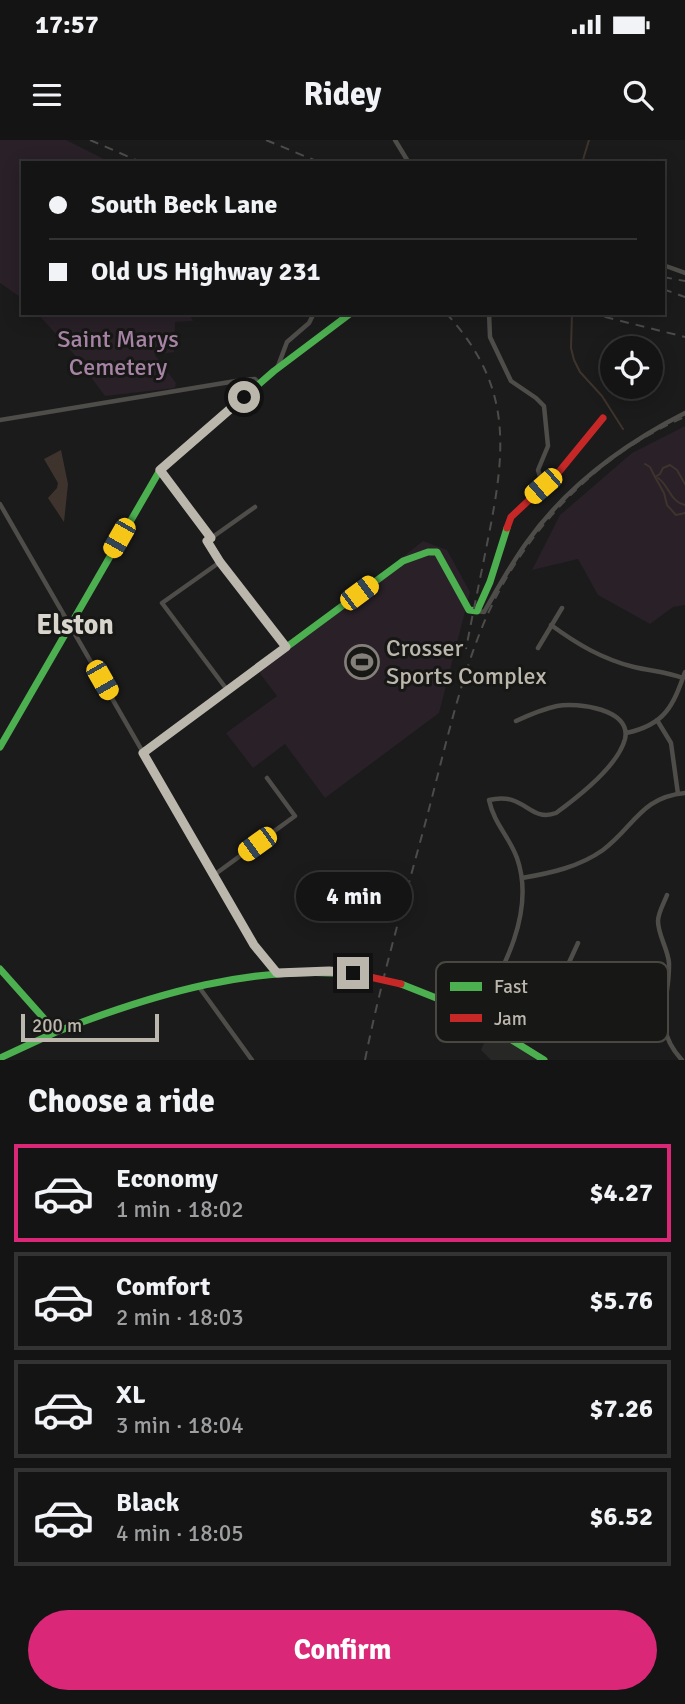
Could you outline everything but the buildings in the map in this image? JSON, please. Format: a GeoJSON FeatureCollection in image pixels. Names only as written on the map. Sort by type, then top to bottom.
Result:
{"type":"FeatureCollection","features":[{"type":"Feature","properties":{"kind":"street"},"geometry":{"type":"LineString","coordinates":[[395,140],[408,161]]}},
{"type":"Feature","properties":{"kind":"street"},"geometry":{"type":"LineString","coordinates":[[665,266],[685,274]]}},
{"type":"Feature","properties":{"kind":"street"},"geometry":{"type":"LineString","coordinates":[[274,371],[282,360],[283,349],[309,323],[313,315]]}},
{"type":"Feature","properties":{"kind":"street"},"geometry":{"type":"LineString","coordinates":[[0,747],[160,470],[274,371],[348,315]]}},
{"type":"Feature","properties":{"kind":"street"},"geometry":{"type":"LineString","coordinates":[[489,315],[491,337],[511,381],[544,406],[548,446],[538,470],[543,486]]}},
{"type":"Feature","properties":{"kind":"street"},"geometry":{"type":"LineString","coordinates":[[0,420],[242,380],[255,379],[260,384]]}},
{"type":"Feature","properties":{"kind":"street"},"geometry":{"type":"LineString","coordinates":[[143,753],[403,561],[428,552],[437,552],[469,610],[484,612],[528,541],[579,485],[628,446],[685,413]]}},
{"type":"Feature","properties":{"kind":"street"},"geometry":{"type":"LineString","coordinates":[[477,611],[512,517],[564,466],[603,418]]}},
{"type":"Feature","properties":{"kind":"street"},"geometry":{"type":"LineString","coordinates":[[160,470],[211,538]]}},
{"type":"Feature","properties":{"kind":"street"},"geometry":{"type":"LineString","coordinates":[[0,503],[254,945],[277,973]]}},
{"type":"Feature","properties":{"kind":"street"},"geometry":{"type":"LineString","coordinates":[[255,507],[207,541],[220,562],[286,647]]}},
{"type":"Feature","properties":{"kind":"street"},"geometry":{"type":"LineString","coordinates":[[220,562],[162,603],[228,691]]}},
{"type":"Feature","properties":{"kind":"street"},"geometry":{"type":"LineString","coordinates":[[538,648],[562,608]]}},
{"type":"Feature","properties":{"kind":"street"},"geometry":{"type":"LineString","coordinates":[[551,625],[580,647],[630,666],[684,675],[671,706],[657,720],[626,733]]}},
{"type":"Feature","properties":{"kind":"street"},"geometry":{"type":"LineString","coordinates":[[505,962],[521,911],[522,878],[516,855],[496,822],[489,800],[507,797],[539,815],[553,814],[609,767],[623,746],[626,733],[621,721],[613,714],[576,706],[555,706],[516,721]]}},
{"type":"Feature","properties":{"kind":"street"},"geometry":{"type":"LineString","coordinates":[[657,720],[671,743],[678,794]]}},
{"type":"Feature","properties":{"kind":"street"},"geometry":{"type":"LineString","coordinates":[[214,875],[295,816],[267,778]]}},
{"type":"Feature","properties":{"kind":"street"},"geometry":{"type":"LineString","coordinates":[[522,878],[559,870],[586,860],[613,841],[647,806],[663,797],[685,793]]}},
{"type":"Feature","properties":{"kind":"street"},"geometry":{"type":"LineString","coordinates":[[667,895],[658,920],[669,960],[668,991]]}},
{"type":"Feature","properties":{"kind":"street"},"geometry":{"type":"LineString","coordinates":[[569,962],[578,943]]}},
{"type":"Feature","properties":{"kind":"street"},"geometry":{"type":"LineString","coordinates":[[0,969],[56,1032]]}},
{"type":"Feature","properties":{"kind":"street"},"geometry":{"type":"LineString","coordinates":[[0,1058],[56,1032],[120,1008],[199,987],[277,973],[329,971],[361,975],[401,984],[436,996]]}},
{"type":"Feature","properties":{"kind":"street"},"geometry":{"type":"LineString","coordinates":[[199,987],[252,1060]]}},
{"type":"Feature","properties":{"kind":"street"},"geometry":{"type":"LineString","coordinates":[[668,1040],[670,1048],[681,1060]]}},
{"type":"Feature","properties":{"kind":"street"},"geometry":{"type":"LineString","coordinates":[[517,1042],[544,1060]]}},
{"type":"Feature","properties":{"kind":"shaded area"},"geometry":{"type":"Polygon","coordinates":[[[61,450],[68,484],[64,522],[48,498],[58,483],[44,459],[61,450]]]}},
{"type":"Feature","properties":{"kind":"shaded area"},"geometry":{"type":"Polygon","coordinates":[[[484,1042],[509,1042],[536,1060],[491,1060],[481,1050],[484,1042]]]}},
{"type":"Feature","properties":{"kind":"green space","name":"Saint Marys Cemetery"},"geometry":{"type":"Polygon","coordinates":[[[0,140],[66,140],[108,161],[21,161],[21,298],[0,283],[0,140]]]}},
{"type":"Feature","properties":{"kind":"green space","name":"Saint Marys Cemetery"},"geometry":{"type":"Polygon","coordinates":[[[39,315],[190,315],[193,321],[175,322],[174,352],[155,355],[176,383],[175,388],[105,396],[73,353],[39,315]]]}},
{"type":"Feature","properties":{"kind":"green space"},"geometry":{"type":"Polygon","coordinates":[[[685,426],[685,605],[673,607],[650,624],[598,595],[578,559],[532,570],[560,515],[632,453],[685,426]]]}},
{"type":"Feature","properties":{"kind":"green space","name":"Crosser Sports Complex"},"geometry":{"type":"Polygon","coordinates":[[[423,541],[447,550],[470,592],[439,713],[325,798],[285,744],[253,768],[226,733],[277,696],[259,672],[423,541]]]}},
{"type":"Feature","properties":{"kind":"waterway"},"geometry":{"type":"LineString","coordinates":[[583,161],[589,140]]}},
{"type":"Feature","properties":{"kind":"waterway"},"geometry":{"type":"LineString","coordinates":[[572,315],[571,348],[574,360],[623,429]]}},
{"type":"Feature","properties":{"kind":"waterway"},"geometry":{"type":"LineString","coordinates":[[645,464],[650,467],[655,477],[670,465],[677,470],[685,484]]}},
{"type":"Feature","properties":{"kind":"waterway"},"geometry":{"type":"LineString","coordinates":[[655,477],[667,505],[676,515],[685,513]]}},
{"type":"Feature","properties":{"kind":"waterway"},"geometry":{"type":"LineString","coordinates":[[658,478],[673,497],[685,505]]}},
{"type":"Feature","properties":{"kind":"railway"},"geometry":{"type":"LineString","coordinates":[[90,140],[138,161]]}},
{"type":"Feature","properties":{"kind":"railway"},"geometry":{"type":"LineString","coordinates":[[266,140],[316,161]]}},
{"type":"Feature","properties":{"kind":"railway"},"geometry":{"type":"LineString","coordinates":[[665,277],[685,281]]}},
{"type":"Feature","properties":{"kind":"railway"},"geometry":{"type":"LineString","coordinates":[[665,290],[685,297]]}},
{"type":"Feature","properties":{"kind":"railway"},"geometry":{"type":"LineString","coordinates":[[448,315],[468,340],[483,366],[499,420],[500,447],[494,506],[466,649]]}},
{"type":"Feature","properties":{"kind":"railway"},"geometry":{"type":"LineString","coordinates":[[597,315],[685,337]]}},
{"type":"Feature","properties":{"kind":"railway"},"geometry":{"type":"LineString","coordinates":[[365,1060],[385,971],[456,705],[479,635],[494,600],[535,535],[588,478],[619,454],[685,417]]}},
{"type":"Feature","properties":{"kind":"traffic: fast"},"geometry":{"type":"LineString","coordinates":[[0,747],[160,470],[274,371],[348,315]]}},
{"type":"Feature","properties":{"kind":"traffic: fast"},"geometry":{"type":"LineString","coordinates":[[143,753],[403,561],[428,552],[437,552],[469,610],[477,611],[490,582],[507,528]]}},
{"type":"Feature","properties":{"kind":"traffic: fast"},"geometry":{"type":"LineString","coordinates":[[0,969],[56,1032],[130,1005],[205,985],[283,974],[322,972],[361,975]]}},
{"type":"Feature","properties":{"kind":"traffic: fast"},"geometry":{"type":"LineString","coordinates":[[401,984],[436,998]]}},
{"type":"Feature","properties":{"kind":"traffic: fast"},"geometry":{"type":"LineString","coordinates":[[0,1058],[56,1032]]}},
{"type":"Feature","properties":{"kind":"traffic: fast"},"geometry":{"type":"LineString","coordinates":[[515,1042],[544,1060]]}},
{"type":"Feature","properties":{"kind":"traffic: jam"},"geometry":{"type":"LineString","coordinates":[[507,528],[511,517],[558,473],[603,418]]}},
{"type":"Feature","properties":{"kind":"traffic: jam"},"geometry":{"type":"LineString","coordinates":[[361,975],[401,984]]}},
{"type":"Feature","properties":{"kind":"place","name":"Crosser Sports Complex"},"geometry":{"type":"Point","coordinates":[362,662]}},
{"type":"Feature","properties":{"kind":"district","name":"Elston"},"geometry":{"type":"Point","coordinates":[75,625]}},
{"type":"Feature","properties":{"kind":"route"},"geometry":{"type":"LineString","coordinates":[[244,397],[160,470],[211,538],[207,541],[220,562],[286,647],[143,753],[254,945],[277,973],[353,973]]}}]}
